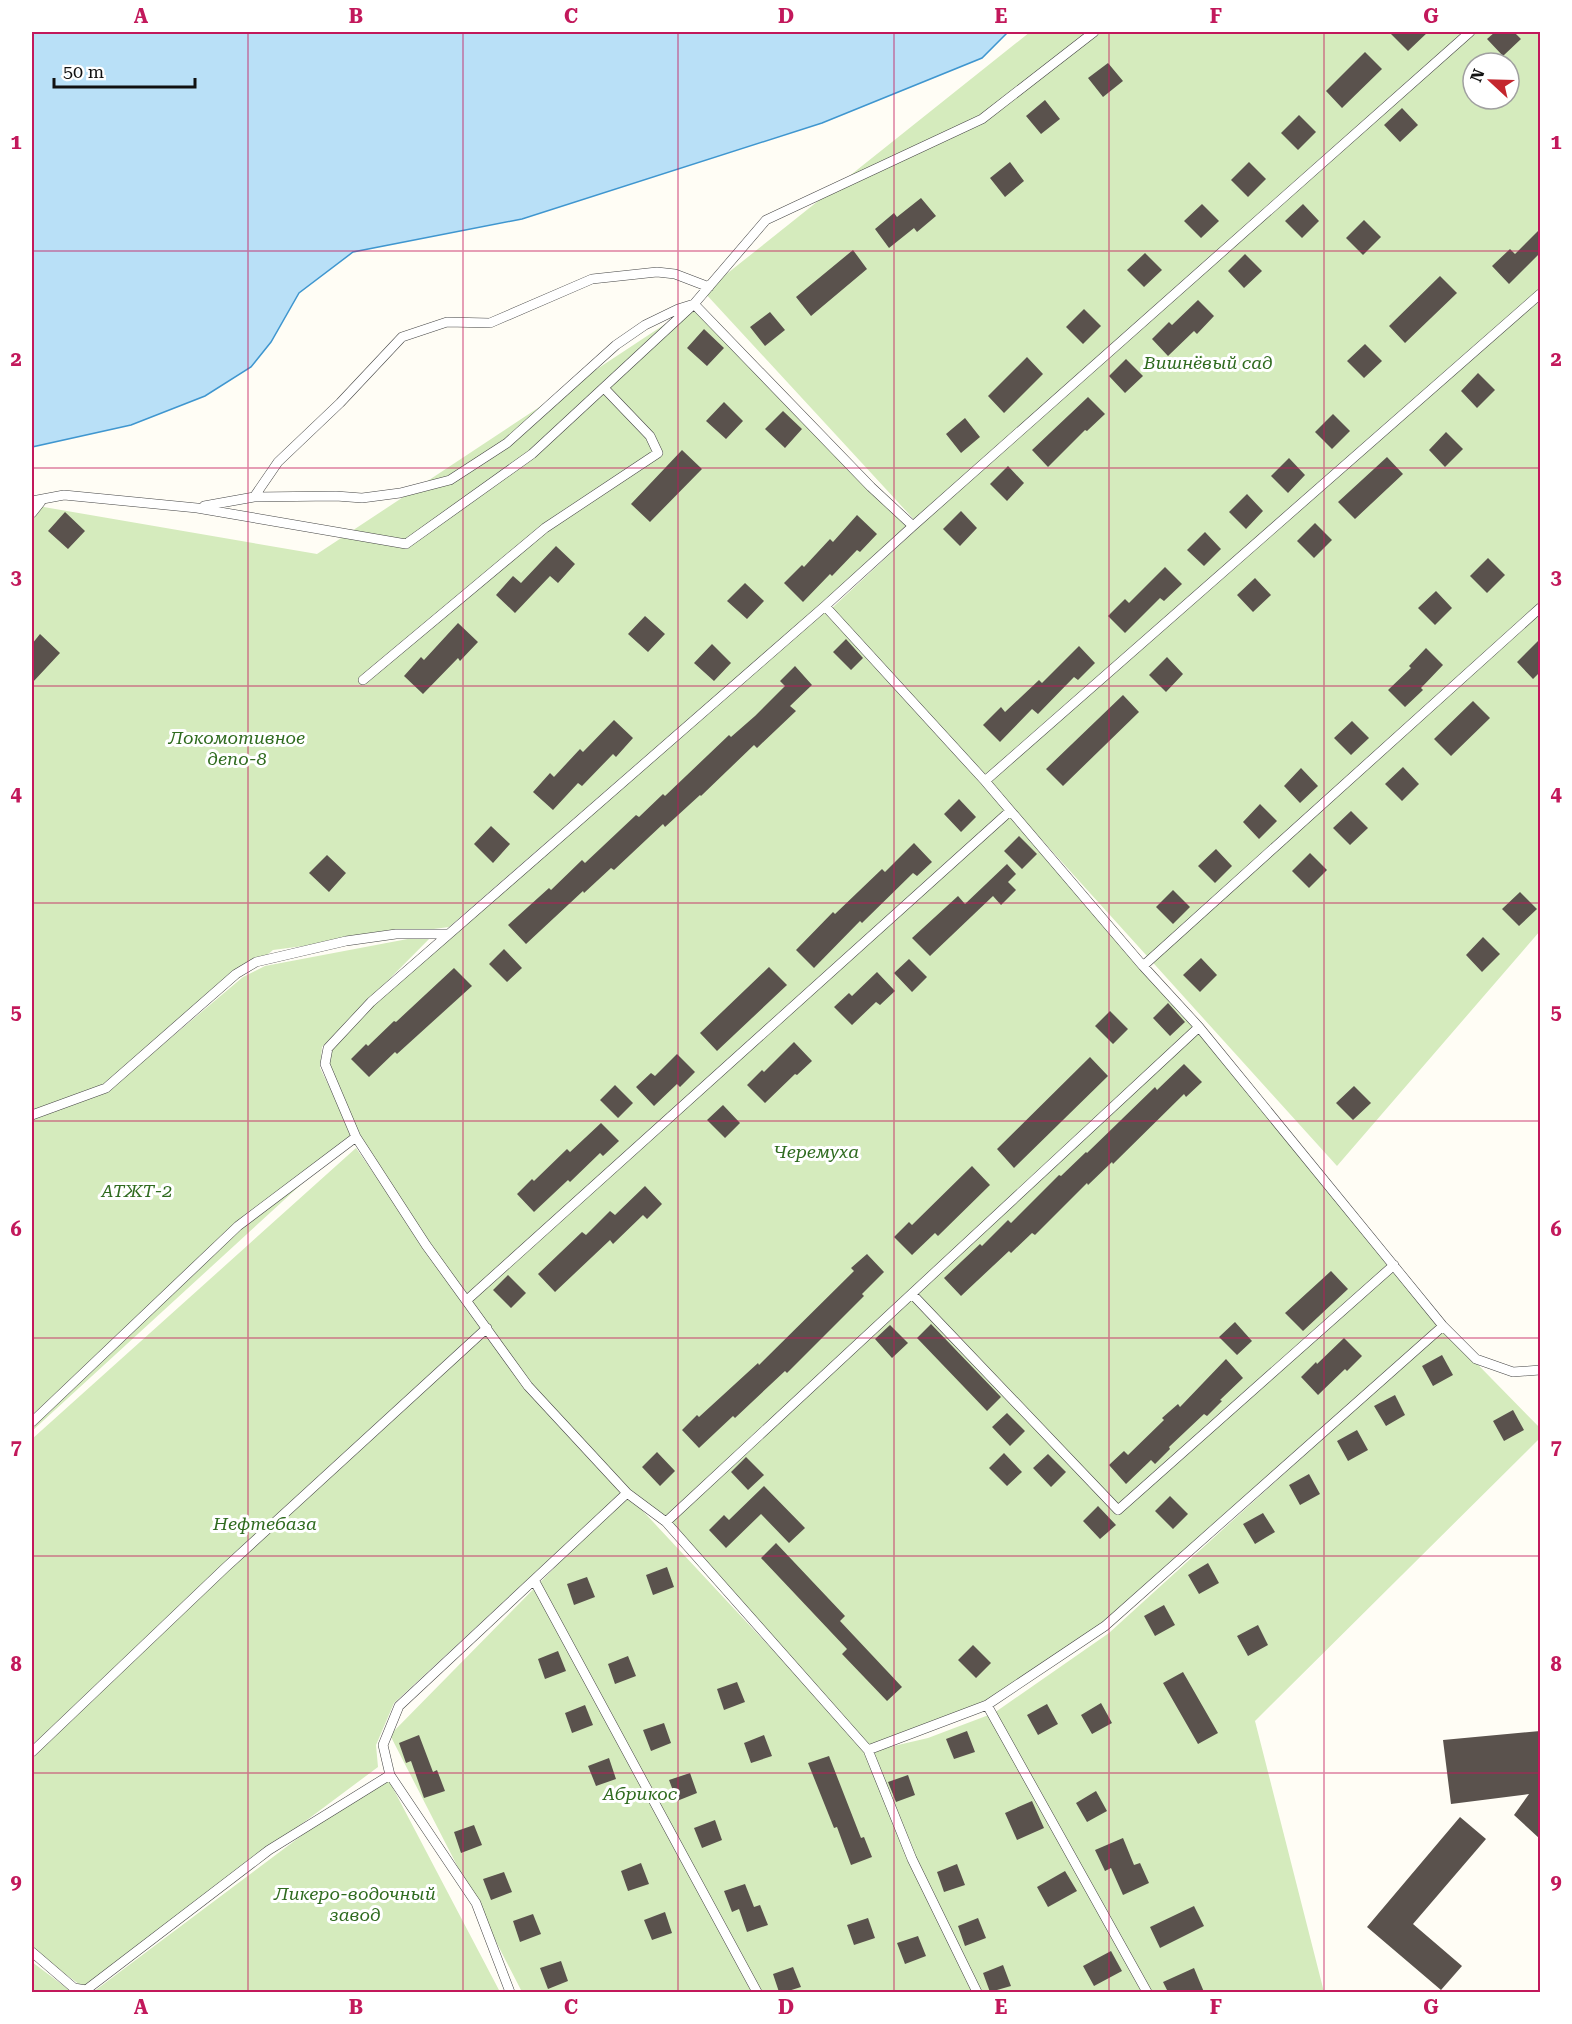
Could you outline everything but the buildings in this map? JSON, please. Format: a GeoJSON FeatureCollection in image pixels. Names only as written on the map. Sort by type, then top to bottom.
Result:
{"type":"FeatureCollection","features":[{"type":"Feature","properties":{"kind":"lane"},"geometry":{"type":"LineString","coordinates":[[32,501],[64,495],[197,508],[406,543],[532,454],[694,304],[766,220],[982,119],[1094,32]]}},
{"type":"Feature","properties":{"kind":"lane"},"geometry":{"type":"LineString","coordinates":[[977,1992],[912,1859],[868,1750],[666,1522],[627,1493],[528,1386],[426,1245],[356,1137],[325,1064],[328,1048],[371,1002],[825,606],[1470,32]]}},
{"type":"Feature","properties":{"kind":"lane"},"geometry":{"type":"LineString","coordinates":[[254,497],[278,462],[340,403],[402,337],[447,322],[490,323],[592,279],[657,272],[675,273],[709,287]]}},
{"type":"Feature","properties":{"kind":"lane"},"geometry":{"type":"LineString","coordinates":[[985,781],[1540,294]]}},
{"type":"Feature","properties":{"kind":"lane"},"geometry":{"type":"LineString","coordinates":[[694,304],[871,487],[913,526]]}},
{"type":"Feature","properties":{"kind":"lane"},"geometry":{"type":"LineString","coordinates":[[197,508],[254,497],[362,498],[400,493],[450,480],[507,443],[616,345],[645,325],[694,304]]}},
{"type":"Feature","properties":{"kind":"lane"},"geometry":{"type":"LineString","coordinates":[[363,680],[546,528],[658,453],[650,436],[604,388]]}},
{"type":"Feature","properties":{"kind":"lane"},"geometry":{"type":"LineString","coordinates":[[32,513],[43,499]]}},
{"type":"Feature","properties":{"kind":"lane"},"geometry":{"type":"LineString","coordinates":[[825,606],[985,781],[1143,966],[1199,1027],[1443,1326],[1476,1359],[1513,1372],[1540,1370]]}},
{"type":"Feature","properties":{"kind":"lane"},"geometry":{"type":"LineString","coordinates":[[1143,966],[1540,608]]}},
{"type":"Feature","properties":{"kind":"lane"},"geometry":{"type":"LineString","coordinates":[[467,1300],[1010,811]]}},
{"type":"Feature","properties":{"kind":"lane"},"geometry":{"type":"LineString","coordinates":[[32,1115],[106,1088],[236,974],[256,962],[346,941],[396,934],[449,934]]}},
{"type":"Feature","properties":{"kind":"lane"},"geometry":{"type":"LineString","coordinates":[[666,1522],[1199,1027]]}},
{"type":"Feature","properties":{"kind":"lane"},"geometry":{"type":"LineString","coordinates":[[32,1422],[238,1226],[356,1137]]}},
{"type":"Feature","properties":{"kind":"lane"},"geometry":{"type":"LineString","coordinates":[[912,1294],[1118,1510],[1394,1265]]}},
{"type":"Feature","properties":{"kind":"lane"},"geometry":{"type":"LineString","coordinates":[[868,1750],[987,1706],[1105,1626],[1443,1326]]}},
{"type":"Feature","properties":{"kind":"lane"},"geometry":{"type":"LineString","coordinates":[[32,1752],[225,1568],[487,1328]]}},
{"type":"Feature","properties":{"kind":"lane"},"geometry":{"type":"LineString","coordinates":[[510,1992],[476,1903],[390,1775],[383,1745],[399,1706],[627,1493]]}},
{"type":"Feature","properties":{"kind":"lane"},"geometry":{"type":"LineString","coordinates":[[534,1580],[757,1992]]}},
{"type":"Feature","properties":{"kind":"lane"},"geometry":{"type":"LineString","coordinates":[[987,1706],[1147,1992]]}},
{"type":"Feature","properties":{"kind":"lane"},"geometry":{"type":"LineString","coordinates":[[32,1952],[74,1988],[86,1990],[269,1850],[390,1775]]}},
{"type":"Feature","properties":{"kind":"green space","name":"Вишнёвый сад"},"geometry":{"type":"Polygon","coordinates":[[[1030,32],[1540,32],[1540,931],[1337,1166],[832,608],[920,526],[704,292],[1030,32]]]}},
{"type":"Feature","properties":{"kind":"green space","name":"Локомотивное депо-8"},"geometry":{"type":"Polygon","coordinates":[[[694,305],[911,526],[449,927],[273,950],[111,1084],[32,1111],[32,505],[317,554],[694,305]]]}},
{"type":"Feature","properties":{"kind":"green space","name":"Черемуха"},"geometry":{"type":"Polygon","coordinates":[[[825,606],[1143,966],[1443,1326],[1105,1626],[987,1705],[868,1750],[666,1522],[627,1493],[528,1386],[356,1137],[325,1064],[328,1048],[449,934],[825,606]]]}},
{"type":"Feature","properties":{"kind":"green space","name":"АТЖТ-2"},"geometry":{"type":"Polygon","coordinates":[[[434,934],[322,1047],[320,1068],[354,1136],[32,1431],[32,1118],[110,1089],[243,977],[265,966],[434,934]]]}},
{"type":"Feature","properties":{"kind":"green space","name":"Нефтебаза"},"geometry":{"type":"Polygon","coordinates":[[[356,1148],[525,1388],[621,1493],[394,1703],[376,1745],[378,1767],[83,1987],[32,1950],[32,1439],[356,1148]]]}},
{"type":"Feature","properties":{"kind":"green space","name":"Абрикос"},"geometry":{"type":"Polygon","coordinates":[[[1443,1329],[1540,1428],[1540,1438],[1255,1721],[1324,1992],[522,1992],[390,1735],[627,1494],[868,1752],[928,1738],[994,1713],[1109,1633],[1443,1329]]]}},
{"type":"Feature","properties":{"kind":"green space","name":"Ликеро-водочный завод"},"geometry":{"type":"Polygon","coordinates":[[[385,1773],[500,1992],[93,1992],[385,1773]]]}},
{"type":"Feature","properties":{"kind":"green space"},"geometry":{"type":"Polygon","coordinates":[[[32,1962],[72,1992],[32,1992],[32,1962]]]}},
{"type":"Feature","properties":{"kind":"water"},"geometry":{"type":"Polygon","coordinates":[[[32,32],[1008,32],[982,58],[822,123],[522,219],[353,252],[299,293],[271,342],[251,367],[205,396],[131,425],[32,447],[32,32]]]}}]}
